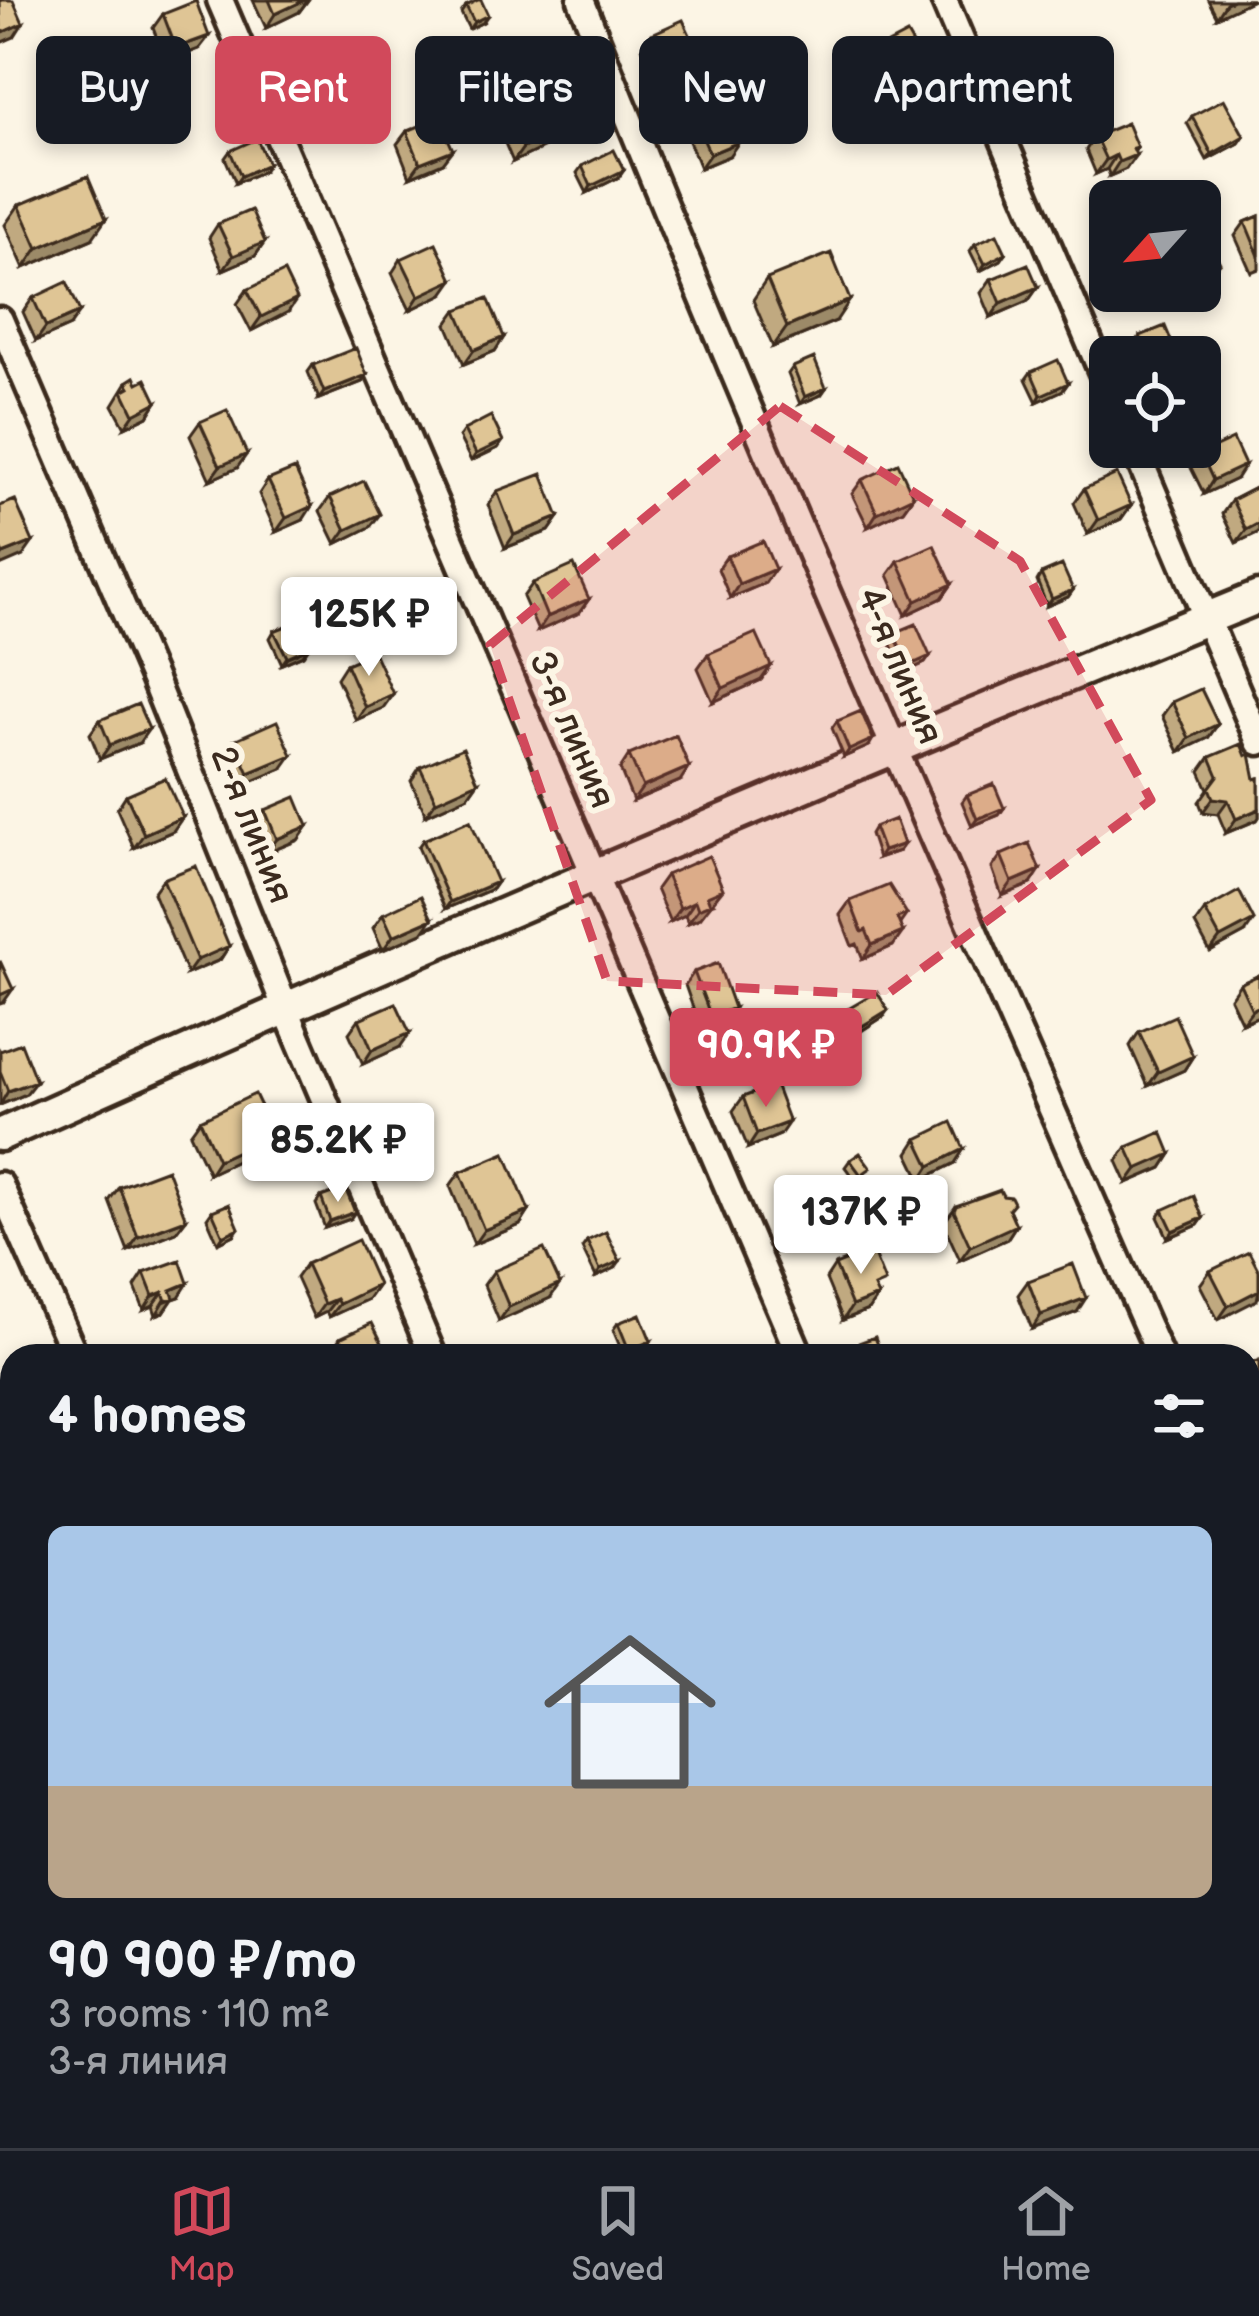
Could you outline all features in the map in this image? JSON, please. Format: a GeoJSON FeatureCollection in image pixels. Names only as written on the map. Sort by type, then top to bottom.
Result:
{"type":"FeatureCollection","features":[{"type":"Feature","properties":{"kind":"street","name":"3-я линия"},"geometry":{"type":"LineString","coordinates":[[220,0],[795,1344]]}},
{"type":"Feature","properties":{"kind":"street","name":"4-я линия"},"geometry":{"type":"LineString","coordinates":[[581,0],[894,747],[1155,1344]]}},
{"type":"Feature","properties":{"kind":"street"},"geometry":{"type":"LineString","coordinates":[[944,0],[1089,342]]}},
{"type":"Feature","properties":{"kind":"street","name":"2-я линия"},"geometry":{"type":"LineString","coordinates":[[0,320],[429,1344]]}},
{"type":"Feature","properties":{"kind":"street"},"geometry":{"type":"LineString","coordinates":[[1143,468],[1259,742]]}},
{"type":"Feature","properties":{"kind":"street"},"geometry":{"type":"LineString","coordinates":[[0,1135],[285,1007],[1259,596]]}},
{"type":"Feature","properties":{"kind":"street"},"geometry":{"type":"LineString","coordinates":[[0,1185],[71,1344]]}},
{"type":"Feature","properties":{"kind":"highlighted area"},"geometry":{"type":"Polygon","coordinates":[[[780,406],[1020,561],[1151,800],[886,995],[607,981],[490,645],[780,406]]]}},
{"type":"Feature","properties":{"kind":"building"},"geometry":{"type":"Polygon","coordinates":[[[0,0],[13,0],[23,23],[1,33],[0,0]]]}},
{"type":"Feature","properties":{"kind":"building"},"geometry":{"type":"Polygon","coordinates":[[[269,0],[305,0],[275,14],[269,0]]]}},
{"type":"Feature","properties":{"kind":"building"},"geometry":{"type":"Polygon","coordinates":[[[478,0],[488,15],[474,22],[466,6],[478,0]]]}},
{"type":"Feature","properties":{"kind":"building"},"geometry":{"type":"Polygon","coordinates":[[[196,1],[209,36],[191,43],[191,36],[171,36],[163,14],[196,1]]]}},
{"type":"Feature","properties":{"kind":"building"},"geometry":{"type":"Polygon","coordinates":[[[683,20],[690,36],[653,36],[683,20]]]}},
{"type":"Feature","properties":{"kind":"building"},"geometry":{"type":"Polygon","coordinates":[[[1224,99],[1244,136],[1212,154],[1192,116],[1224,99]]]}},
{"type":"Feature","properties":{"kind":"building"},"geometry":{"type":"Polygon","coordinates":[[[1127,123],[1136,155],[1119,162],[1116,155],[1106,160],[1099,144],[1114,144],[1114,128],[1127,123]]]}},
{"type":"Feature","properties":{"kind":"building"},"geometry":{"type":"Polygon","coordinates":[[[415,128],[415,144],[450,144],[453,150],[420,163],[407,131],[415,128]]]}},
{"type":"Feature","properties":{"kind":"building"},"geometry":{"type":"Polygon","coordinates":[[[259,144],[268,164],[241,176],[230,151],[259,144]]]}},
{"type":"Feature","properties":{"kind":"building"},"geometry":{"type":"Polygon","coordinates":[[[706,144],[734,144],[710,154],[706,144]]]}},
{"type":"Feature","properties":{"kind":"building"},"geometry":{"type":"Polygon","coordinates":[[[614,150],[624,170],[591,186],[582,166],[614,150]]]}},
{"type":"Feature","properties":{"kind":"building"},"geometry":{"type":"Polygon","coordinates":[[[88,176],[106,219],[38,248],[19,205],[88,176]]]}},
{"type":"Feature","properties":{"kind":"building"},"geometry":{"type":"Polygon","coordinates":[[[251,210],[265,242],[233,256],[218,224],[251,210]]]}},
{"type":"Feature","properties":{"kind":"building"},"geometry":{"type":"Polygon","coordinates":[[[1259,216],[1259,256],[1245,222],[1259,216]]]}},
{"type":"Feature","properties":{"kind":"building"},"geometry":{"type":"Polygon","coordinates":[[[997,234],[1006,253],[985,264],[975,244],[997,234]]]}},
{"type":"Feature","properties":{"kind":"building"},"geometry":{"type":"Polygon","coordinates":[[[436,243],[453,280],[419,296],[401,259],[436,243]]]}},
{"type":"Feature","properties":{"kind":"building"},"geometry":{"type":"Polygon","coordinates":[[[831,253],[850,300],[787,327],[767,279],[831,253]]]}},
{"type":"Feature","properties":{"kind":"building"},"geometry":{"type":"Polygon","coordinates":[[[1028,264],[1038,287],[1001,303],[991,279],[1028,264]]]}},
{"type":"Feature","properties":{"kind":"building"},"geometry":{"type":"Polygon","coordinates":[[[284,272],[297,299],[261,317],[247,290],[284,272]]]}},
{"type":"Feature","properties":{"kind":"building"},"geometry":{"type":"Polygon","coordinates":[[[67,282],[80,312],[46,327],[33,298],[67,282]]]}},
{"type":"Feature","properties":{"kind":"building"},"geometry":{"type":"Polygon","coordinates":[[[488,298],[504,337],[474,350],[457,310],[488,298]]]}},
{"type":"Feature","properties":{"kind":"building"},"geometry":{"type":"Polygon","coordinates":[[[1165,326],[1169,336],[1140,336],[1165,326]]]}},
{"type":"Feature","properties":{"kind":"building"},"geometry":{"type":"Polygon","coordinates":[[[356,348],[367,375],[324,392],[313,365],[356,348]]]}},
{"type":"Feature","properties":{"kind":"building"},"geometry":{"type":"Polygon","coordinates":[[[814,358],[826,388],[805,397],[793,367],[814,358]]]}},
{"type":"Feature","properties":{"kind":"building"},"geometry":{"type":"Polygon","coordinates":[[[1058,360],[1068,383],[1041,395],[1031,372],[1058,360]]]}},
{"type":"Feature","properties":{"kind":"building"},"geometry":{"type":"Polygon","coordinates":[[[135,377],[138,383],[146,379],[157,402],[134,414],[123,391],[135,377]]]}},
{"type":"Feature","properties":{"kind":"building"},"geometry":{"type":"Polygon","coordinates":[[[227,410],[247,454],[220,466],[200,422],[227,410]]]}},
{"type":"Feature","properties":{"kind":"building"},"geometry":{"type":"Polygon","coordinates":[[[491,416],[503,441],[476,454],[464,430],[491,416]]]}},
{"type":"Feature","properties":{"kind":"building"},"geometry":{"type":"Polygon","coordinates":[[[1233,439],[1245,465],[1213,480],[1207,468],[1221,468],[1221,445],[1233,439]]]}},
{"type":"Feature","properties":{"kind":"building"},"geometry":{"type":"Polygon","coordinates":[[[898,463],[913,496],[877,513],[862,480],[898,463]]]}},
{"type":"Feature","properties":{"kind":"building"},"geometry":{"type":"Polygon","coordinates":[[[295,469],[312,506],[286,518],[268,480],[295,469]]]}},
{"type":"Feature","properties":{"kind":"building"},"geometry":{"type":"Polygon","coordinates":[[[542,474],[559,517],[514,535],[497,491],[542,474]]]}},
{"type":"Feature","properties":{"kind":"building"},"geometry":{"type":"Polygon","coordinates":[[[1117,474],[1131,505],[1098,520],[1084,489],[1117,474]]]}},
{"type":"Feature","properties":{"kind":"building"},"geometry":{"type":"Polygon","coordinates":[[[364,481],[380,514],[346,530],[330,497],[364,481]]]}},
{"type":"Feature","properties":{"kind":"building"},"geometry":{"type":"Polygon","coordinates":[[[1259,486],[1259,523],[1246,530],[1232,500],[1259,486]]]}},
{"type":"Feature","properties":{"kind":"building"},"geometry":{"type":"Polygon","coordinates":[[[15,500],[33,542],[3,554],[0,506],[15,500]]]}},
{"type":"Feature","properties":{"kind":"building"},"geometry":{"type":"Polygon","coordinates":[[[763,541],[775,569],[739,584],[727,556],[763,541]]]}},
{"type":"Feature","properties":{"kind":"building"},"geometry":{"type":"Polygon","coordinates":[[[934,545],[952,584],[916,601],[898,561],[934,545]]]}},
{"type":"Feature","properties":{"kind":"building"},"geometry":{"type":"Polygon","coordinates":[[[574,565],[589,599],[547,617],[533,583],[574,565]]]}},
{"type":"Feature","properties":{"kind":"building"},"geometry":{"type":"Polygon","coordinates":[[[1062,565],[1073,590],[1052,599],[1041,574],[1062,565]]]}},
{"type":"Feature","properties":{"kind":"building"},"geometry":{"type":"Polygon","coordinates":[[[296,622],[308,648],[287,657],[274,631],[296,622]]]}},
{"type":"Feature","properties":{"kind":"building"},"geometry":{"type":"Polygon","coordinates":[[[916,624],[930,656],[908,666],[894,633],[916,624]]]}},
{"type":"Feature","properties":{"kind":"building"},"geometry":{"type":"Polygon","coordinates":[[[756,633],[771,666],[723,688],[708,654],[756,633]]]}},
{"type":"Feature","properties":{"kind":"building"},"geometry":{"type":"Polygon","coordinates":[[[374,652],[393,694],[365,707],[346,664],[374,652]]]}},
{"type":"Feature","properties":{"kind":"building"},"geometry":{"type":"Polygon","coordinates":[[[1201,689],[1218,724],[1189,738],[1172,702],[1201,689]]]}},
{"type":"Feature","properties":{"kind":"building"},"geometry":{"type":"Polygon","coordinates":[[[138,704],[149,729],[110,745],[100,720],[138,704]]]}},
{"type":"Feature","properties":{"kind":"building"},"geometry":{"type":"Polygon","coordinates":[[[861,711],[873,739],[849,750],[837,721],[861,711]]]}},
{"type":"Feature","properties":{"kind":"building"},"geometry":{"type":"Polygon","coordinates":[[[277,721],[292,755],[249,773],[234,740],[277,721]]]}},
{"type":"Feature","properties":{"kind":"building"},"geometry":{"type":"Polygon","coordinates":[[[676,735],[689,767],[643,787],[629,755],[676,735]]]}},
{"type":"Feature","properties":{"kind":"building"},"geometry":{"type":"Polygon","coordinates":[[[1241,744],[1246,756],[1250,754],[1255,779],[1259,778],[1259,809],[1236,819],[1228,800],[1213,798],[1209,788],[1218,776],[1210,757],[1241,744]]]}},
{"type":"Feature","properties":{"kind":"building"},"geometry":{"type":"Polygon","coordinates":[[[463,748],[478,782],[436,801],[420,767],[463,748]]]}},
{"type":"Feature","properties":{"kind":"building"},"geometry":{"type":"Polygon","coordinates":[[[165,778],[183,817],[144,834],[126,795],[165,778]]]}},
{"type":"Feature","properties":{"kind":"building"},"geometry":{"type":"Polygon","coordinates":[[[994,784],[1004,808],[977,819],[967,795],[994,784]]]}},
{"type":"Feature","properties":{"kind":"building"},"geometry":{"type":"Polygon","coordinates":[[[296,797],[308,826],[277,839],[265,810],[296,797]]]}},
{"type":"Feature","properties":{"kind":"building"},"geometry":{"type":"Polygon","coordinates":[[[895,819],[904,844],[883,851],[874,827],[895,819]]]}},
{"type":"Feature","properties":{"kind":"building"},"geometry":{"type":"Polygon","coordinates":[[[470,820],[497,882],[450,902],[423,840],[470,820]]]}},
{"type":"Feature","properties":{"kind":"building"},"geometry":{"type":"Polygon","coordinates":[[[1029,843],[1040,870],[1012,882],[1001,855],[1029,843]]]}},
{"type":"Feature","properties":{"kind":"building"},"geometry":{"type":"Polygon","coordinates":[[[709,856],[723,889],[707,896],[710,904],[698,909],[695,901],[680,908],[666,875],[709,856]]]}},
{"type":"Feature","properties":{"kind":"building"},"geometry":{"type":"Polygon","coordinates":[[[196,866],[229,946],[197,960],[163,879],[196,866]]]}},
{"type":"Feature","properties":{"kind":"building"},"geometry":{"type":"Polygon","coordinates":[[[889,885],[907,914],[897,918],[903,932],[872,945],[850,901],[889,885]]]}},
{"type":"Feature","properties":{"kind":"building"},"geometry":{"type":"Polygon","coordinates":[[[1239,891],[1254,920],[1220,938],[1205,910],[1239,891]]]}},
{"type":"Feature","properties":{"kind":"building"},"geometry":{"type":"Polygon","coordinates":[[[421,896],[432,919],[393,936],[383,914],[421,896]]]}},
{"type":"Feature","properties":{"kind":"building"},"geometry":{"type":"Polygon","coordinates":[[[0,961],[13,989],[0,995],[0,961]]]}},
{"type":"Feature","properties":{"kind":"building"},"geometry":{"type":"Polygon","coordinates":[[[718,963],[734,1008],[711,1017],[694,972],[718,963]]]}},
{"type":"Feature","properties":{"kind":"building"},"geometry":{"type":"Polygon","coordinates":[[[1259,975],[1259,1006],[1252,1010],[1240,984],[1259,975]]]}},
{"type":"Feature","properties":{"kind":"building"},"geometry":{"type":"Polygon","coordinates":[[[877,992],[888,1010],[859,1028],[848,1009],[877,992]]]}},
{"type":"Feature","properties":{"kind":"building"},"geometry":{"type":"Polygon","coordinates":[[[396,1003],[410,1033],[372,1050],[359,1019],[396,1003]]]}},
{"type":"Feature","properties":{"kind":"building"},"geometry":{"type":"Polygon","coordinates":[[[1175,1016],[1193,1056],[1158,1072],[1139,1032],[1175,1016]]]}},
{"type":"Feature","properties":{"kind":"building"},"geometry":{"type":"Polygon","coordinates":[[[21,1043],[36,1081],[8,1091],[0,1071],[0,1051],[21,1043]]]}},
{"type":"Feature","properties":{"kind":"building"},"geometry":{"type":"Polygon","coordinates":[[[775,1085],[789,1122],[757,1134],[743,1097],[775,1085]]]}},
{"type":"Feature","properties":{"kind":"building"},"geometry":{"type":"Polygon","coordinates":[[[255,1094],[274,1134],[218,1160],[200,1120],[255,1094]]]}},
{"type":"Feature","properties":{"kind":"building"},"geometry":{"type":"Polygon","coordinates":[[[952,1122],[964,1149],[930,1166],[917,1139],[952,1122]]]}},
{"type":"Feature","properties":{"kind":"building"},"geometry":{"type":"Polygon","coordinates":[[[1162,1132],[1171,1154],[1137,1169],[1127,1147],[1162,1132]]]}},
{"type":"Feature","properties":{"kind":"building"},"geometry":{"type":"Polygon","coordinates":[[[505,1153],[529,1211],[484,1230],[460,1172],[505,1153]]]}},
{"type":"Feature","properties":{"kind":"building"},"geometry":{"type":"Polygon","coordinates":[[[860,1153],[871,1168],[861,1175],[850,1160],[860,1153]]]}},
{"type":"Feature","properties":{"kind":"building"},"geometry":{"type":"Polygon","coordinates":[[[167,1169],[186,1219],[138,1237],[119,1187],[167,1169]]]}},
{"type":"Feature","properties":{"kind":"building"},"geometry":{"type":"Polygon","coordinates":[[[345,1188],[355,1212],[330,1221],[321,1197],[345,1188]]]}},
{"type":"Feature","properties":{"kind":"building"},"geometry":{"type":"Polygon","coordinates":[[[1000,1190],[1014,1203],[1009,1209],[1016,1225],[970,1246],[956,1206],[1000,1190]]]}},
{"type":"Feature","properties":{"kind":"building"},"geometry":{"type":"Polygon","coordinates":[[[1194,1196],[1203,1218],[1173,1231],[1163,1210],[1194,1196]]]}},
{"type":"Feature","properties":{"kind":"building"},"geometry":{"type":"Polygon","coordinates":[[[229,1204],[239,1228],[223,1236],[212,1211],[229,1204]]]}},
{"type":"Feature","properties":{"kind":"building"},"geometry":{"type":"Polygon","coordinates":[[[606,1232],[620,1261],[600,1270],[587,1241],[606,1232]]]}},
{"type":"Feature","properties":{"kind":"building"},"geometry":{"type":"Polygon","coordinates":[[[358,1240],[378,1285],[339,1304],[336,1299],[324,1304],[306,1264],[358,1240]]]}},
{"type":"Feature","properties":{"kind":"building"},"geometry":{"type":"Polygon","coordinates":[[[544,1249],[560,1284],[509,1307],[494,1271],[544,1249]]]}},
{"type":"Feature","properties":{"kind":"building"},"geometry":{"type":"Polygon","coordinates":[[[872,1250],[885,1282],[874,1287],[878,1296],[852,1306],[835,1265],[872,1250]]]}},
{"type":"Feature","properties":{"kind":"building"},"geometry":{"type":"Polygon","coordinates":[[[1249,1252],[1259,1271],[1259,1290],[1228,1306],[1210,1271],[1249,1252]]]}},
{"type":"Feature","properties":{"kind":"building"},"geometry":{"type":"Polygon","coordinates":[[[180,1260],[188,1283],[171,1290],[174,1298],[166,1301],[163,1292],[153,1296],[144,1273],[180,1260]]]}},
{"type":"Feature","properties":{"kind":"building"},"geometry":{"type":"Polygon","coordinates":[[[1073,1264],[1086,1298],[1041,1315],[1028,1281],[1073,1264]]]}},
{"type":"Feature","properties":{"kind":"building"},"geometry":{"type":"Polygon","coordinates":[[[640,1314],[651,1341],[627,1344],[618,1323],[640,1314]]]}},
{"type":"Feature","properties":{"kind":"building"},"geometry":{"type":"Polygon","coordinates":[[[372,1323],[382,1344],[343,1344],[340,1338],[372,1323]]]}}]}
